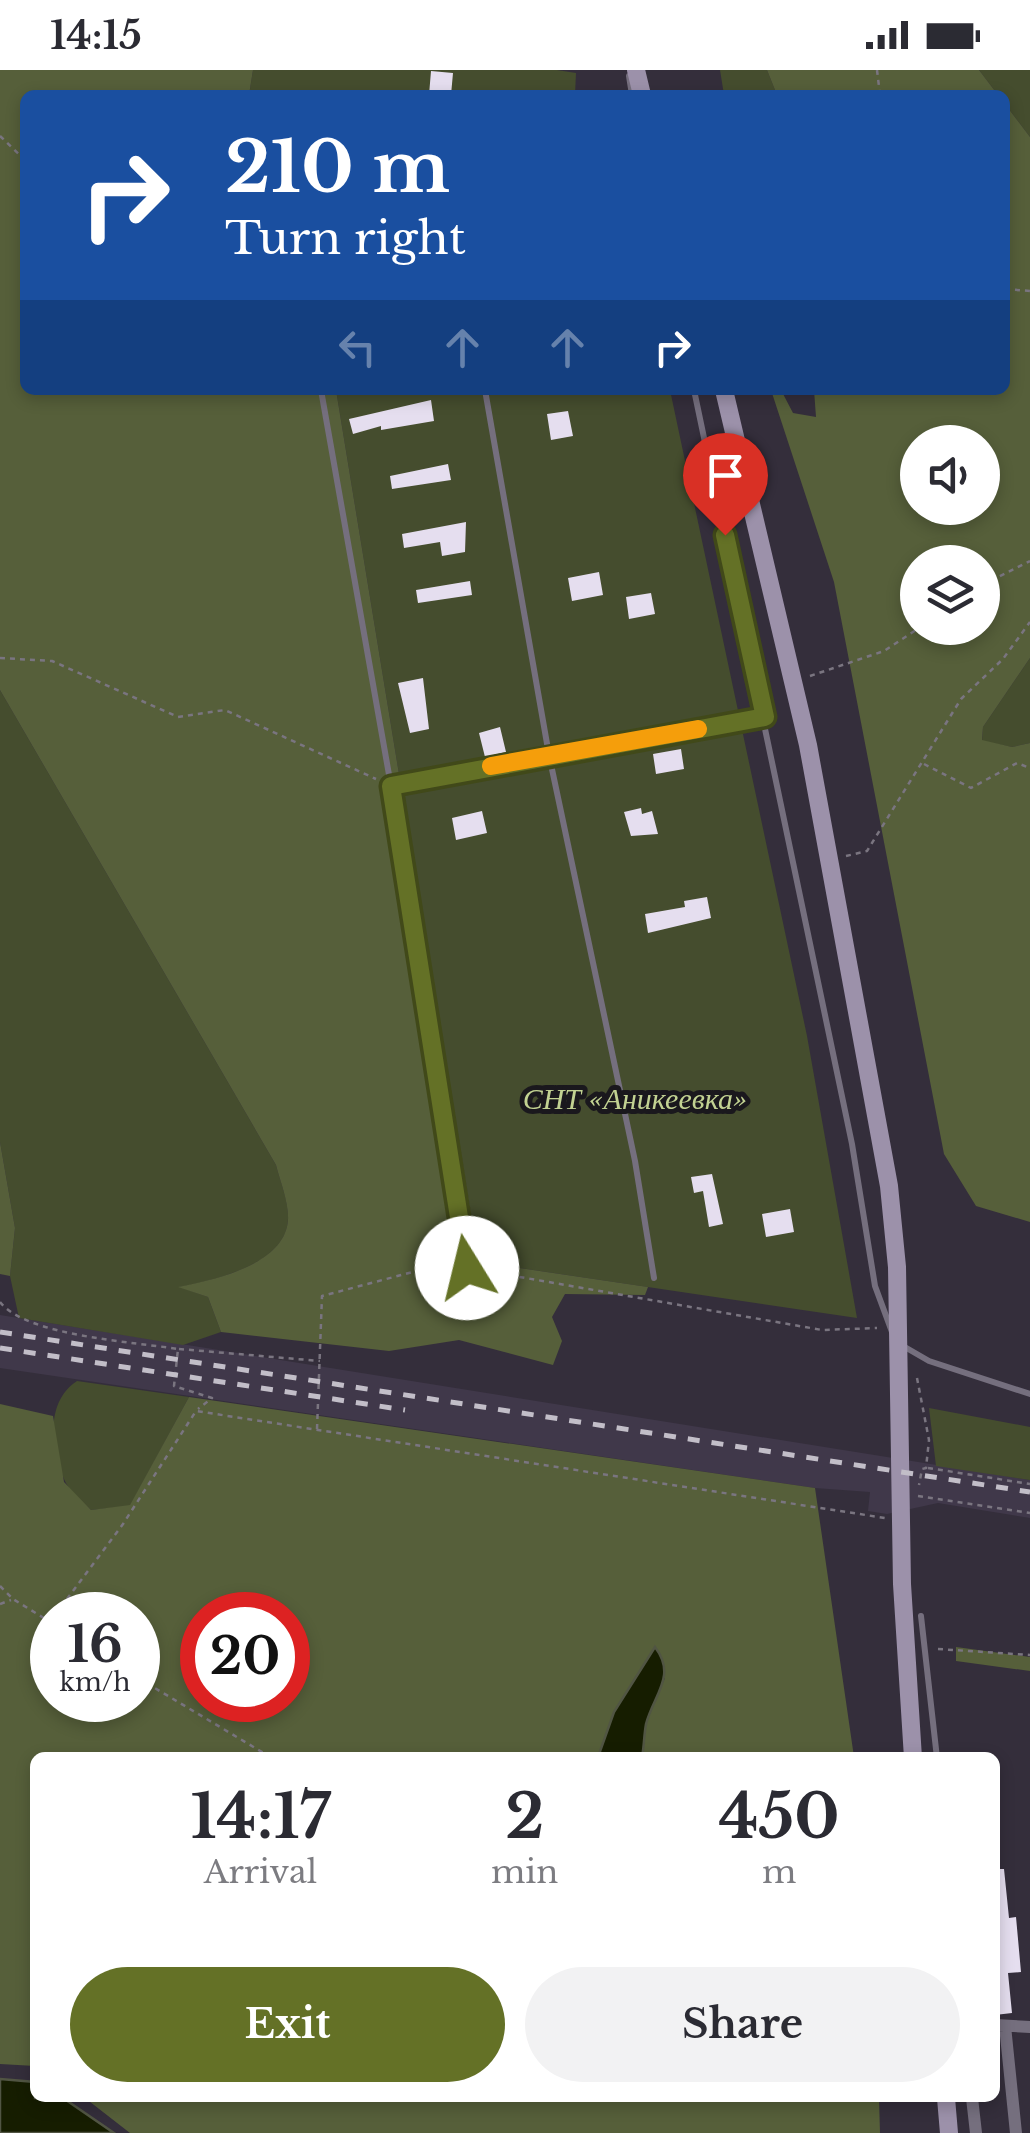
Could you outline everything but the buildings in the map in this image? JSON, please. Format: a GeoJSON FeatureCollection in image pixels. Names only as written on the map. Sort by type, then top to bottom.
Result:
{"type":"FeatureCollection","features":[{"type":"Feature","properties":{"kind":"street"},"geometry":{"type":"LineString","coordinates":[[725,395],[794,681],[831,863],[888,1186],[897,1267],[902,1584],[913,1752]]}},
{"type":"Feature","properties":{"kind":"street"},"geometry":{"type":"LineString","coordinates":[[1016,2133],[1000,2026],[1030,2027]]}},
{"type":"Feature","properties":{"kind":"street"},"geometry":{"type":"LineString","coordinates":[[946,2102],[950,2133]]}},
{"type":"Feature","properties":{"kind":"street"},"geometry":{"type":"LineString","coordinates":[[972,2102],[976,2133]]}},
{"type":"Feature","properties":{"kind":"lane"},"geometry":{"type":"LineString","coordinates":[[322,395],[391,786],[467,1268]]}},
{"type":"Feature","properties":{"kind":"lane"},"geometry":{"type":"LineString","coordinates":[[486,395],[550,755],[635,1160],[654,1278]]}},
{"type":"Feature","properties":{"kind":"lane"},"geometry":{"type":"LineString","coordinates":[[695,395],[852,1144],[875,1286],[888,1327],[912,1353],[1030,1394]]}},
{"type":"Feature","properties":{"kind":"lane"},"geometry":{"type":"LineString","coordinates":[[391,786],[765,717]]}},
{"type":"Feature","properties":{"kind":"lane"},"geometry":{"type":"LineString","coordinates":[[921,1616],[935,1752]]}},
{"type":"Feature","properties":{"kind":"path"},"geometry":{"type":"LineString","coordinates":[[0,136],[20,155]]}},
{"type":"Feature","properties":{"kind":"path"},"geometry":{"type":"LineString","coordinates":[[1000,575],[1030,560]]}},
{"type":"Feature","properties":{"kind":"path"},"geometry":{"type":"LineString","coordinates":[[831,863],[867,851],[961,700],[1003,659],[1030,622]]}},
{"type":"Feature","properties":{"kind":"path"},"geometry":{"type":"LineString","coordinates":[[794,681],[884,651],[900,640]]}},
{"type":"Feature","properties":{"kind":"path"},"geometry":{"type":"LineString","coordinates":[[0,658],[52,661],[178,717],[225,710],[391,786]]}},
{"type":"Feature","properties":{"kind":"path"},"geometry":{"type":"LineString","coordinates":[[922,763],[971,788],[1017,763],[1030,768]]}},
{"type":"Feature","properties":{"kind":"path"},"geometry":{"type":"LineString","coordinates":[[317,1429],[322,1296],[424,1270],[467,1268],[822,1330],[888,1327]]}},
{"type":"Feature","properties":{"kind":"path"},"geometry":{"type":"LineString","coordinates":[[0,1302],[6,1310],[38,1325],[178,1349],[322,1361]]}},
{"type":"Feature","properties":{"kind":"path"},"geometry":{"type":"LineString","coordinates":[[73,1592],[123,1524],[196,1410],[212,1398],[174,1386],[178,1349]]}},
{"type":"Feature","properties":{"kind":"path"},"geometry":{"type":"LineString","coordinates":[[912,1353],[929,1440],[926,1468]]}},
{"type":"Feature","properties":{"kind":"path"},"geometry":{"type":"LineString","coordinates":[[196,1410],[883,1521]]}},
{"type":"Feature","properties":{"kind":"path"},"geometry":{"type":"LineString","coordinates":[[917,1496],[922,1469],[926,1468],[1030,1484]]}},
{"type":"Feature","properties":{"kind":"path"},"geometry":{"type":"LineString","coordinates":[[932,1497],[1030,1512]]}},
{"type":"Feature","properties":{"kind":"path"},"geometry":{"type":"LineString","coordinates":[[0,1586],[12,1600],[30,1609]]}},
{"type":"Feature","properties":{"kind":"path"},"geometry":{"type":"LineString","coordinates":[[0,1604],[12,1600]]}},
{"type":"Feature","properties":{"kind":"path"},"geometry":{"type":"LineString","coordinates":[[936,1649],[1030,1654]]}},
{"type":"Feature","properties":{"kind":"path"},"geometry":{"type":"LineString","coordinates":[[160,1691],[262,1752]]}},
{"type":"Feature","properties":{"kind":"shaded area"},"geometry":{"type":"Polygon","coordinates":[[[0,70],[253,70],[250,90],[20,90],[20,395],[337,395],[479,1262],[648,1287],[645,1295],[565,1294],[552,1317],[562,1341],[553,1365],[459,1340],[389,1351],[221,1332],[208,1297],[178,1287],[245,1268],[261,1259],[284,1236],[287,1206],[276,1165],[0,690],[0,70]]]}},
{"type":"Feature","properties":{"kind":"shaded area"},"geometry":{"type":"Polygon","coordinates":[[[767,70],[979,70],[994,90],[775,90],[767,70]]]}},
{"type":"Feature","properties":{"kind":"shaded area"},"geometry":{"type":"Polygon","coordinates":[[[1010,111],[1030,137],[1030,658],[983,727],[982,740],[1012,747],[1030,743],[1030,1222],[976,1206],[944,1154],[834,582],[773,395],[784,395],[793,413],[816,417],[814,395],[1010,395],[1010,111]]]}},
{"type":"Feature","properties":{"kind":"shaded area"},"geometry":{"type":"Polygon","coordinates":[[[0,1142],[15,1228],[10,1276],[0,1274],[0,1142]]]}},
{"type":"Feature","properties":{"kind":"shaded area"},"geometry":{"type":"Polygon","coordinates":[[[0,1315],[1030,1480],[1030,1518],[938,1503],[887,1514],[868,1511],[870,1492],[815,1488],[0,1368],[0,1315]]]}},
{"type":"Feature","properties":{"kind":"shaded area"},"geometry":{"type":"Polygon","coordinates":[[[189,1397],[815,1488],[853,1752],[643,1752],[646,1723],[665,1678],[614,1712],[600,1752],[30,1752],[30,2066],[0,2064],[0,1404],[53,1416],[64,1482],[91,1510],[130,1505],[189,1397]]]}},
{"type":"Feature","properties":{"kind":"shaded area"},"geometry":{"type":"Polygon","coordinates":[[[655,1647],[664,1676],[646,1724],[643,1752],[600,1752],[614,1712],[655,1647]]]}},
{"type":"Feature","properties":{"kind":"shaded area"},"geometry":{"type":"Polygon","coordinates":[[[956,1647],[1030,1657],[1030,1671],[956,1661],[956,1647]]]}},
{"type":"Feature","properties":{"kind":"shaded area"},"geometry":{"type":"Polygon","coordinates":[[[0,2079],[30,2082],[30,2102],[69,2102],[114,2133],[0,2133],[0,2079]]]}},
{"type":"Feature","properties":{"kind":"shaded area"},"geometry":{"type":"Polygon","coordinates":[[[90,2102],[879,2102],[880,2133],[130,2133],[90,2102]]]}},
{"type":"Feature","properties":{"kind":"green space"},"geometry":{"type":"Polygon","coordinates":[[[253,70],[576,73],[575,90],[250,90],[253,70]]]}},
{"type":"Feature","properties":{"kind":"green space"},"geometry":{"type":"Polygon","coordinates":[[[720,70],[767,70],[775,90],[723,90],[720,70]]]}},
{"type":"Feature","properties":{"kind":"green space"},"geometry":{"type":"Polygon","coordinates":[[[979,70],[1030,70],[1030,137],[1010,111],[1010,90],[994,90],[979,70]]]}},
{"type":"Feature","properties":{"kind":"green space","name":"СНТ «Аникеевка»"},"geometry":{"type":"Polygon","coordinates":[[[337,395],[671,395],[807,1036],[857,1318],[479,1262],[337,395]]]}},
{"type":"Feature","properties":{"kind":"green space"},"geometry":{"type":"Polygon","coordinates":[[[1030,658],[1030,743],[1012,747],[982,741],[983,727],[1030,658]]]}},
{"type":"Feature","properties":{"kind":"green space"},"geometry":{"type":"Polygon","coordinates":[[[0,690],[276,1165],[284,1192],[288,1219],[275,1248],[229,1274],[180,1287],[208,1297],[221,1332],[183,1345],[19,1318],[10,1276],[15,1228],[0,1142],[0,690]]]}},
{"type":"Feature","properties":{"kind":"green space"},"geometry":{"type":"Polygon","coordinates":[[[77,1381],[189,1397],[130,1506],[91,1510],[64,1479],[54,1439],[55,1413],[67,1390],[77,1381]]]}},
{"type":"Feature","properties":{"kind":"green space"},"geometry":{"type":"Polygon","coordinates":[[[929,1408],[1030,1427],[1030,1480],[936,1466],[929,1408]]]}},
{"type":"Feature","properties":{"kind":"railway"},"geometry":{"type":"LineString","coordinates":[[0,1332],[1030,1492]]}},
{"type":"Feature","properties":{"kind":"railway"},"geometry":{"type":"LineString","coordinates":[[0,1348],[405,1410]]}},
{"type":"Feature","properties":{"kind":"slow traffic"},"geometry":{"type":"LineString","coordinates":[[491,766],[698,729]]}},
{"type":"Feature","properties":{"kind":"route"},"geometry":{"type":"LineString","coordinates":[[467,1268],[391,786],[765,717],[725,535]]}}]}
